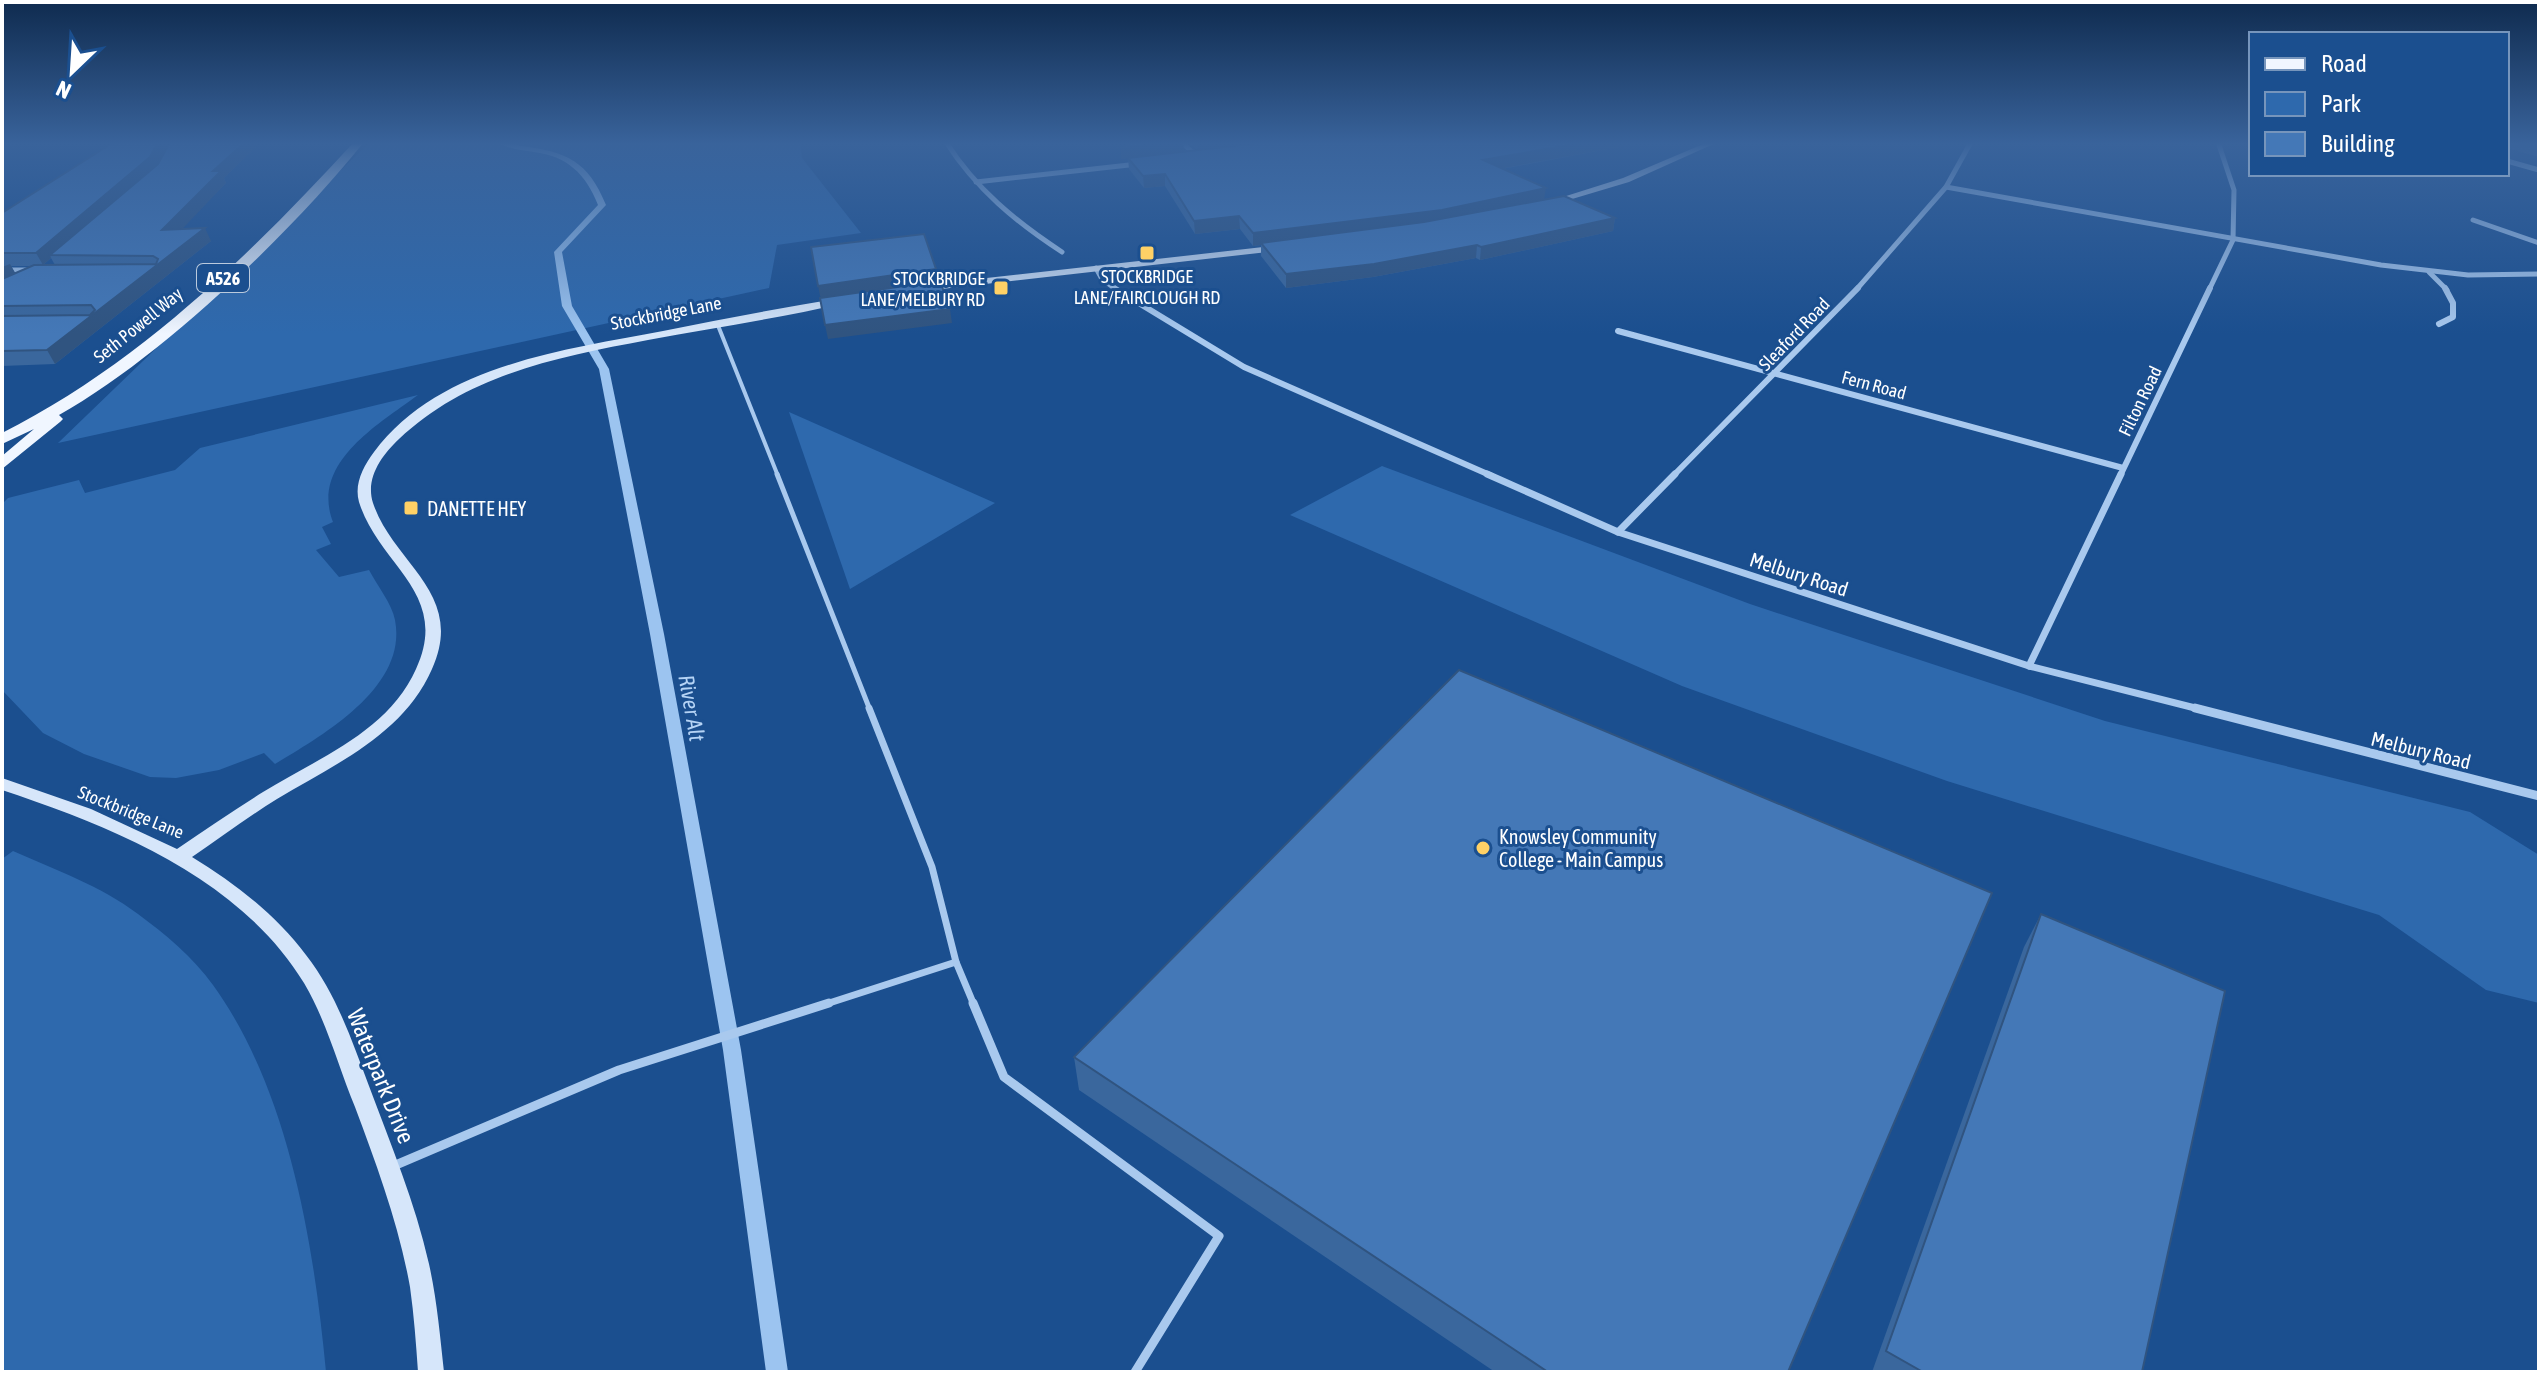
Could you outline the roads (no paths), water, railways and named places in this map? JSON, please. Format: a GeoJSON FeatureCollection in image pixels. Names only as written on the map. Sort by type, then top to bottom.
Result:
{"type":"FeatureCollection","features":[{"type":"Feature","properties":{"kind":"main road","name":"Seth Powell Way"},"geometry":{"type":"LineString","coordinates":[[2,464],[75,399],[137,355],[202,298],[294,206]]}},
{"type":"Feature","properties":{"kind":"main road"},"geometry":{"type":"LineString","coordinates":[[916,289],[1289,247]]}},
{"type":"Feature","properties":{"kind":"main road","name":"Stockbridge Lane"},"geometry":{"type":"LineString","coordinates":[[2,784],[141,837],[179,857],[272,795],[344,755],[409,694],[424,669],[436,625],[432,607],[404,560],[372,518],[365,499],[364,482],[380,452],[411,421],[466,388],[505,370],[614,343],[859,298]]}},
{"type":"Feature","properties":{"kind":"main road","name":"Seth Powell Way"},"geometry":{"type":"LineString","coordinates":[[2,439],[75,399]]}},
{"type":"Feature","properties":{"kind":"main road","name":"Waterpark Drive"},"geometry":{"type":"LineString","coordinates":[[179,857],[222,885],[300,961],[329,1014],[390,1168],[422,1287],[431,1372]]}},
{"type":"Feature","properties":{"kind":"street"},"geometry":{"type":"LineString","coordinates":[[999,206],[1062,252]]}},
{"type":"Feature","properties":{"kind":"street","name":"Sleaford Road"},"geometry":{"type":"LineString","coordinates":[[1618,532],[1876,270],[1930,206]]}},
{"type":"Feature","properties":{"kind":"street"},"geometry":{"type":"LineString","coordinates":[[2050,206],[2428,272],[2539,274]]}},
{"type":"Feature","properties":{"kind":"street","name":"Filton Road"},"geometry":{"type":"LineString","coordinates":[[2029,666],[2233,240],[2234,206]]}},
{"type":"Feature","properties":{"kind":"street"},"geometry":{"type":"LineString","coordinates":[[2473,220],[2539,243]]}},
{"type":"Feature","properties":{"kind":"street","name":"Melbury Road"},"geometry":{"type":"LineString","coordinates":[[1096,268],[1102,279],[1122,294],[1244,367],[1618,532],[2029,666],[2539,796]]}},
{"type":"Feature","properties":{"kind":"street"},"geometry":{"type":"LineString","coordinates":[[2,270],[46,270],[19,280]]}},
{"type":"Feature","properties":{"kind":"street"},"geometry":{"type":"LineString","coordinates":[[2428,272],[2446,289],[2455,307],[2453,317],[2439,324]]}},
{"type":"Feature","properties":{"kind":"street","name":"Fern Road"},"geometry":{"type":"LineString","coordinates":[[1618,331],[2123,468]]}},
{"type":"Feature","properties":{"kind":"lane"},"geometry":{"type":"LineString","coordinates":[[717,323],[932,867],[956,962],[1004,1077],[1219,1236],[1135,1372]]}},
{"type":"Feature","properties":{"kind":"lane"},"geometry":{"type":"LineString","coordinates":[[390,1168],[619,1070],[956,962]]}},
{"type":"Feature","properties":{"kind":"waterway","name":"River Alt"},"geometry":{"type":"LineString","coordinates":[[601,206],[558,252],[567,306],[604,369],[657,634],[732,1050],[777,1372]]}},
{"type":"Feature","properties":{"kind":"place","name":"STOCKBRIDGE LANE/FAIRCLOUGH RD"},"geometry":{"type":"Point","coordinates":[1147,253]}},
{"type":"Feature","properties":{"kind":"place","name":"STOCKBRIDGE LANE/MELBURY RD"},"geometry":{"type":"Point","coordinates":[1001,288]}},
{"type":"Feature","properties":{"kind":"place","name":"DANETTE HEY"},"geometry":{"type":"Point","coordinates":[411,508]}},
{"type":"Feature","properties":{"kind":"place","name":"Knowsley Community College - Main Campus"},"geometry":{"type":"Point","coordinates":[1483,848]}}]}
